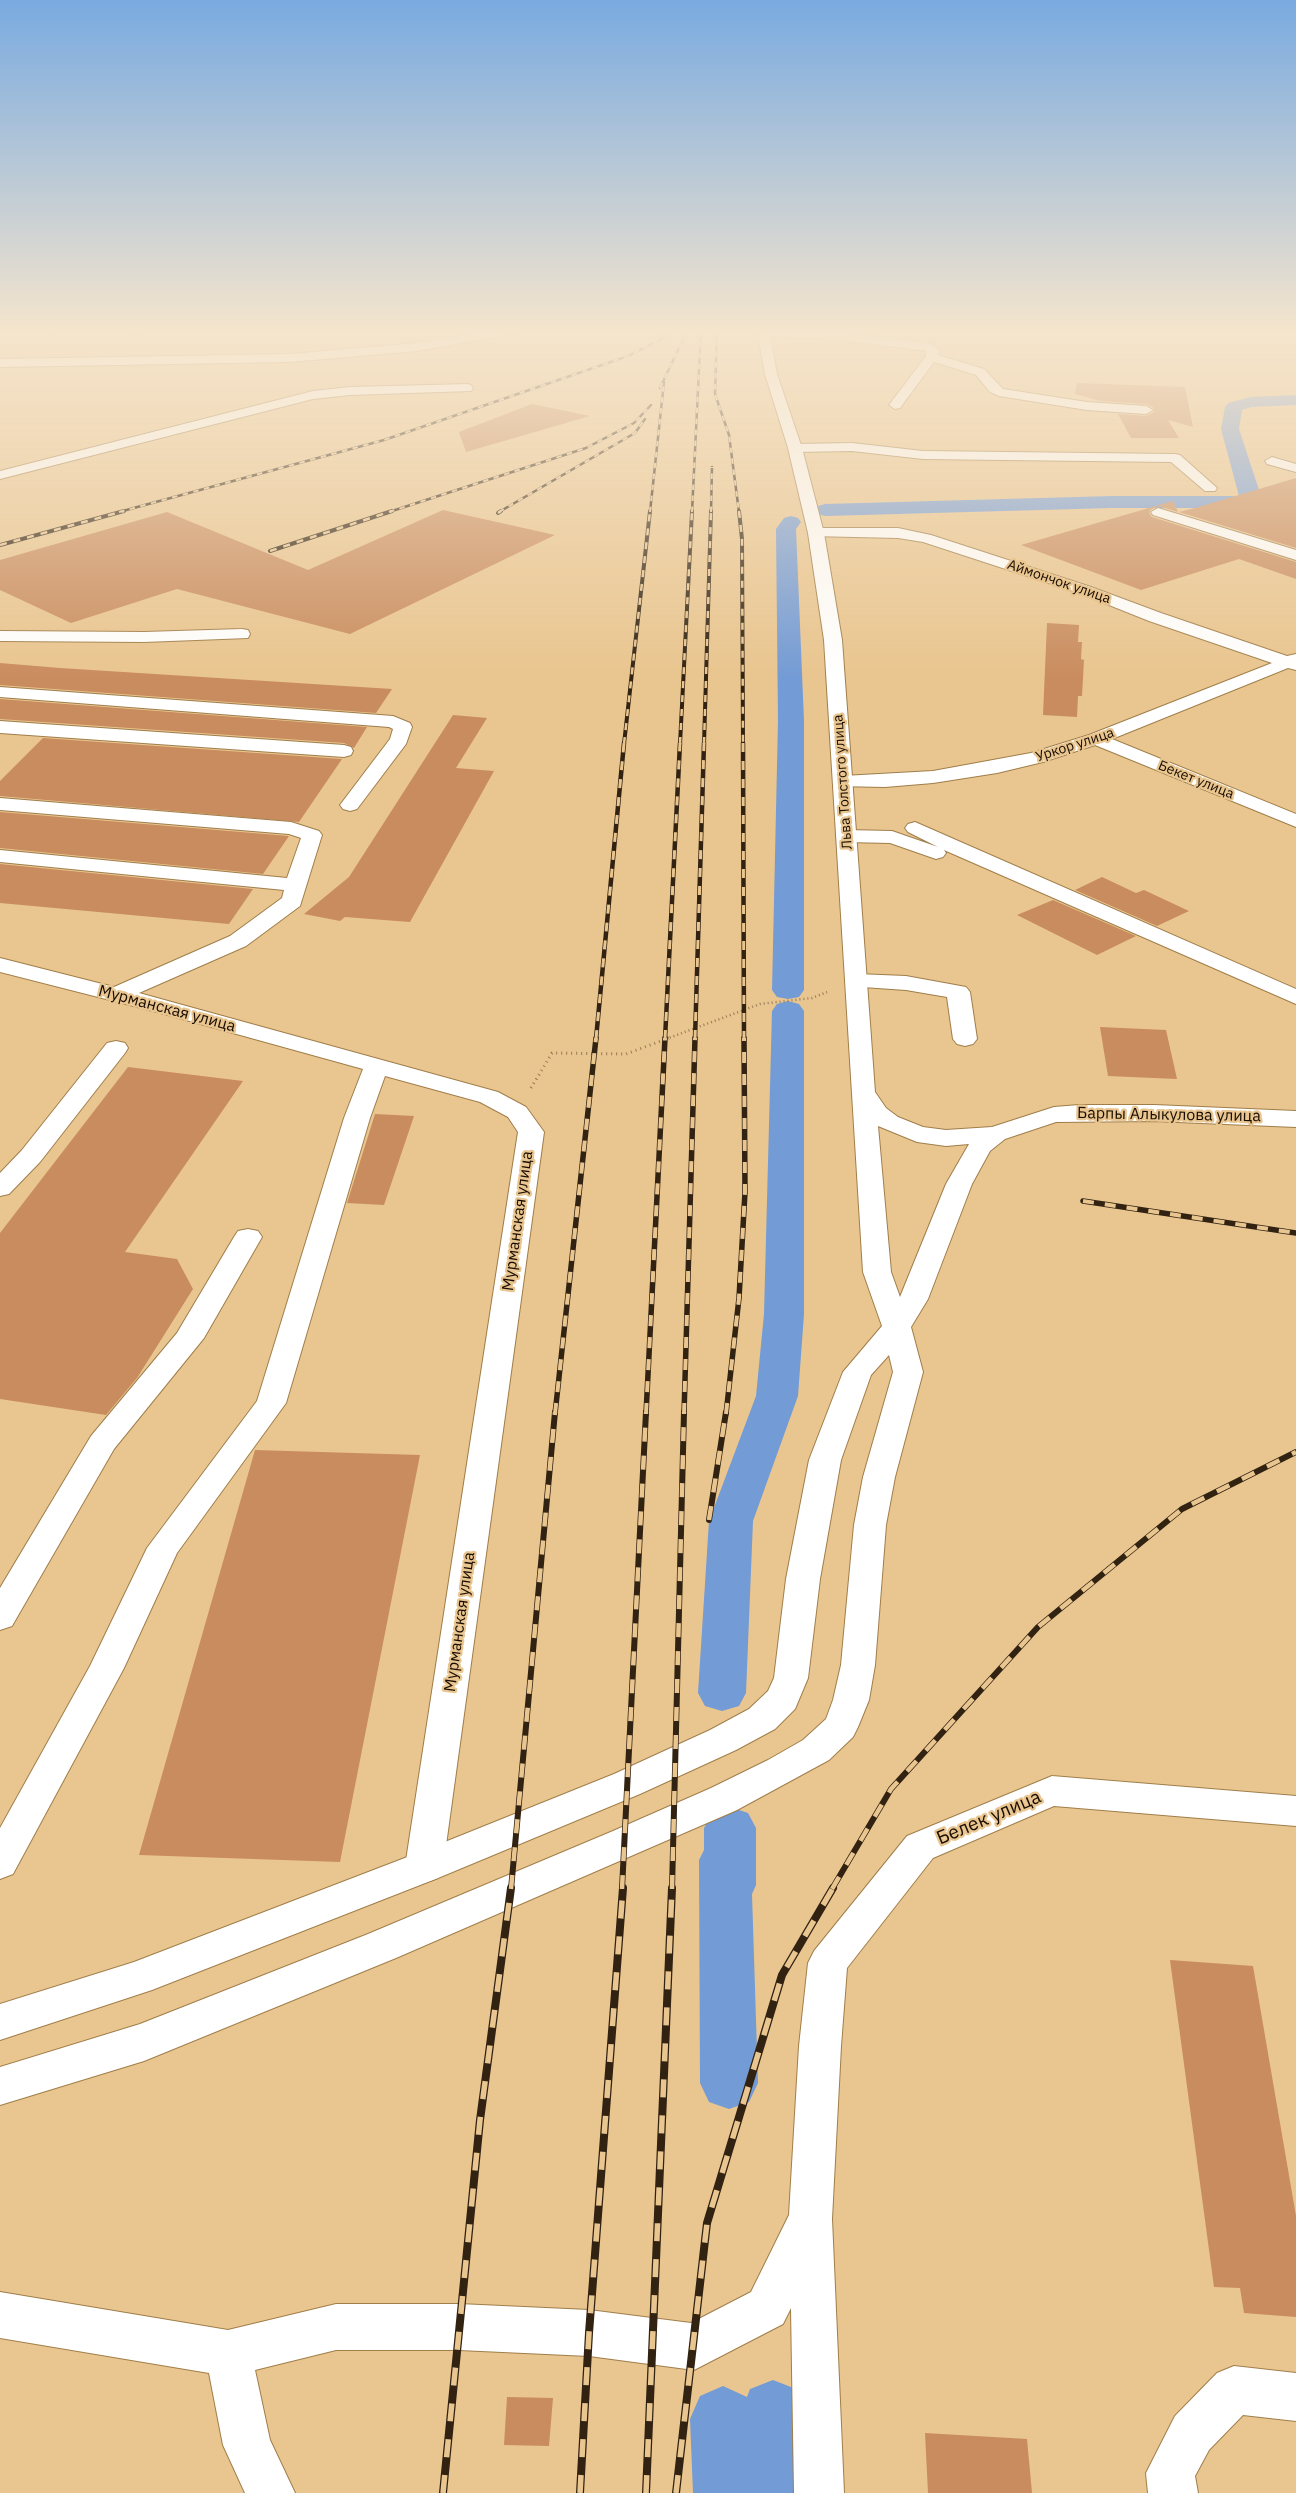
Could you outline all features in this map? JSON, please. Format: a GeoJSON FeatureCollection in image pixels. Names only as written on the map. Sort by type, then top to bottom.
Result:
{"type":"FeatureCollection","features":[{"type":"Feature","properties":{"kind":"street"},"geometry":{"type":"LineString","coordinates":[[0,475],[116,445]]}},
{"type":"Feature","properties":{"kind":"street"},"geometry":{"type":"LineString","coordinates":[[794,448],[852,447],[923,455],[1175,458],[1210,488]]}},
{"type":"Feature","properties":{"kind":"street","name":"Льва Толстого улица"},"geometry":{"type":"LineString","coordinates":[[794,448],[816,533],[833,640],[864,1092],[877,1113],[883,1118],[917,1134],[946,1138],[996,1134]]}},
{"type":"Feature","properties":{"kind":"street"},"geometry":{"type":"LineString","coordinates":[[1272,461],[1296,468]]}},
{"type":"Feature","properties":{"kind":"street"},"geometry":{"type":"LineString","coordinates":[[1158,512],[1296,555]]}},
{"type":"Feature","properties":{"kind":"street","name":"Аймончок улица"},"geometry":{"type":"LineString","coordinates":[[816,533],[898,533],[926,538],[1085,590],[1155,617],[1294,662]]}},
{"type":"Feature","properties":{"kind":"street"},"geometry":{"type":"LineString","coordinates":[[0,636],[144,637],[242,634]]}},
{"type":"Feature","properties":{"kind":"street","name":"Уркор улица"},"geometry":{"type":"LineString","coordinates":[[842,782],[885,782],[997,767],[1096,739],[1294,662]]}},
{"type":"Feature","properties":{"kind":"street"},"geometry":{"type":"LineString","coordinates":[[0,692],[393,722],[403,727],[399,740],[350,804]]}},
{"type":"Feature","properties":{"kind":"street"},"geometry":{"type":"LineString","coordinates":[[0,727],[344,751]]}},
{"type":"Feature","properties":{"kind":"street","name":"Бекет улица"},"geometry":{"type":"LineString","coordinates":[[1096,739],[1296,821]]}},
{"type":"Feature","properties":{"kind":"street"},"geometry":{"type":"LineString","coordinates":[[0,804],[291,828],[312,835],[292,902],[238,941],[116,995]]}},
{"type":"Feature","properties":{"kind":"street"},"geometry":{"type":"LineString","coordinates":[[915,828],[993,865],[1296,997]]}},
{"type":"Feature","properties":{"kind":"street"},"geometry":{"type":"LineString","coordinates":[[846,836],[892,837],[946,857],[993,865]]}},
{"type":"Feature","properties":{"kind":"street"},"geometry":{"type":"LineString","coordinates":[[0,856],[296,885]]}},
{"type":"Feature","properties":{"kind":"street","name":"Мурманская улица"},"geometry":{"type":"LineString","coordinates":[[0,965],[489,1098],[517,1112],[531,1132],[424,1867]]}},
{"type":"Feature","properties":{"kind":"street"},"geometry":{"type":"LineString","coordinates":[[856,981],[906,983],[958,992],[965,1039]]}},
{"type":"Feature","properties":{"kind":"street"},"geometry":{"type":"LineString","coordinates":[[0,1188],[31,1156],[116,1048]]}},
{"type":"Feature","properties":{"kind":"street"},"geometry":{"type":"LineString","coordinates":[[0,1862],[107,1668],[163,1548],[271,1403],[357,1118],[376,1066]]}},
{"type":"Feature","properties":{"kind":"street"},"geometry":{"type":"LineString","coordinates":[[0,2086],[144,2042],[382,1946],[724,1798],[782,1770],[816,1750],[840,1727],[851,1700],[856,1674],[870,1526],[879,1477],[908,1372],[897,1328],[877,1272],[864,1092]]}},
{"type":"Feature","properties":{"kind":"street","name":"Барпы Алыкулова улица"},"geometry":{"type":"LineString","coordinates":[[0,2022],[138,1978],[424,1867],[674,1763],[762,1719],[783,1699],[791,1678],[804,1579],[826,1460],[843,1408],[858,1372],[897,1328],[914,1299],[959,1184],[980,1147],[996,1134],[1034,1120],[1079,1112],[1164,1113],[1296,1119]]}},
{"type":"Feature","properties":{"kind":"street"},"geometry":{"type":"LineString","coordinates":[[0,1616],[102,1443],[188,1338],[248,1238]]}},
{"type":"Feature","properties":{"kind":"street","name":"Белек улица"},"geometry":{"type":"LineString","coordinates":[[811,2217],[820,2046],[828,1963],[920,1847],[1052,1791],[1296,1811]]}},
{"type":"Feature","properties":{"kind":"street"},"geometry":{"type":"LineString","coordinates":[[0,2315],[228,2353],[336,2326],[589,2333],[694,2346],[766,2308],[811,2217]]}},
{"type":"Feature","properties":{"kind":"street"},"geometry":{"type":"LineString","coordinates":[[811,2217],[819,2493]]}},
{"type":"Feature","properties":{"kind":"street"},"geometry":{"type":"LineString","coordinates":[[228,2353],[247,2445],[270,2493]]}},
{"type":"Feature","properties":{"kind":"street"},"geometry":{"type":"LineString","coordinates":[[1173,2493],[1170,2473],[1192,2433],[1234,2390],[1296,2397]]}},
{"type":"Feature","properties":{"kind":"path"},"geometry":{"type":"LineString","coordinates":[[517,1112],[552,1053],[626,1054],[760,1004],[812,998],[856,981]]}},
{"type":"Feature","properties":{"kind":"building"},"geometry":{"type":"Polygon","coordinates":[[[464,445],[489,445],[466,452],[464,445]]]}},
{"type":"Feature","properties":{"kind":"building"},"geometry":{"type":"Polygon","coordinates":[[[1296,478],[1296,548],[1179,512],[1195,508],[1296,478]]]}},
{"type":"Feature","properties":{"kind":"building"},"geometry":{"type":"Polygon","coordinates":[[[1173,501],[1178,512],[1159,506],[1150,510],[1149,513],[1152,517],[1296,562],[1296,579],[1239,559],[1141,590],[1021,545],[1173,501]]]}},
{"type":"Feature","properties":{"kind":"building"},"geometry":{"type":"Polygon","coordinates":[[[443,510],[555,535],[350,634],[177,589],[71,623],[0,590],[0,560],[167,512],[308,570],[443,510]]]}},
{"type":"Feature","properties":{"kind":"building"},"geometry":{"type":"Polygon","coordinates":[[[1047,623],[1079,625],[1078,642],[1082,642],[1081,659],[1084,660],[1082,696],[1078,696],[1077,717],[1043,715],[1047,623]]]}},
{"type":"Feature","properties":{"kind":"building"},"geometry":{"type":"Polygon","coordinates":[[[0,663],[392,689],[376,713],[0,685],[0,663]]]}},
{"type":"Feature","properties":{"kind":"building"},"geometry":{"type":"Polygon","coordinates":[[[0,699],[367,727],[354,748],[344,743],[0,719],[0,699]]]}},
{"type":"Feature","properties":{"kind":"building"},"geometry":{"type":"Polygon","coordinates":[[[453,715],[487,718],[456,768],[494,771],[410,922],[345,917],[340,921],[304,914],[349,877],[453,715]]]}},
{"type":"Feature","properties":{"kind":"building"},"geometry":{"type":"Polygon","coordinates":[[[43,738],[342,759],[299,822],[0,796],[0,781],[43,738]]]}},
{"type":"Feature","properties":{"kind":"building"},"geometry":{"type":"Polygon","coordinates":[[[0,812],[289,836],[263,874],[0,848],[0,812]]]}},
{"type":"Feature","properties":{"kind":"building"},"geometry":{"type":"Polygon","coordinates":[[[0,864],[253,889],[229,924],[0,903],[0,864]]]}},
{"type":"Feature","properties":{"kind":"building"},"geometry":{"type":"Polygon","coordinates":[[[1102,877],[1136,893],[1144,890],[1189,911],[1157,926],[1075,890],[1102,877]]]}},
{"type":"Feature","properties":{"kind":"building"},"geometry":{"type":"Polygon","coordinates":[[[1053,900],[1136,936],[1097,955],[1017,915],[1053,900]]]}},
{"type":"Feature","properties":{"kind":"building"},"geometry":{"type":"Polygon","coordinates":[[[1100,1027],[1166,1030],[1177,1079],[1108,1076],[1100,1027]]]}},
{"type":"Feature","properties":{"kind":"building"},"geometry":{"type":"Polygon","coordinates":[[[128,1067],[243,1081],[125,1252],[177,1259],[193,1289],[137,1378],[106,1415],[0,1399],[0,1233],[128,1067]]]}},
{"type":"Feature","properties":{"kind":"building"},"geometry":{"type":"Polygon","coordinates":[[[375,1114],[414,1116],[384,1205],[347,1203],[375,1114]]]}},
{"type":"Feature","properties":{"kind":"building"},"geometry":{"type":"Polygon","coordinates":[[[255,1450],[420,1455],[340,1862],[139,1855],[255,1450]]]}},
{"type":"Feature","properties":{"kind":"building"},"geometry":{"type":"Polygon","coordinates":[[[1170,1960],[1253,1966],[1296,2216],[1296,2317],[1244,2313],[1240,2288],[1214,2287],[1170,1960]]]}},
{"type":"Feature","properties":{"kind":"building"},"geometry":{"type":"Polygon","coordinates":[[[507,2397],[553,2398],[549,2446],[504,2445],[507,2397]]]}},
{"type":"Feature","properties":{"kind":"building"},"geometry":{"type":"Polygon","coordinates":[[[925,2433],[1027,2439],[1032,2493],[928,2493],[925,2433]]]}},
{"type":"Feature","properties":{"kind":"waterway"},"geometry":{"type":"LineString","coordinates":[[825,510],[1112,502],[1243,502],[1249,499],[1249,490],[1235,445]]}},
{"type":"Feature","properties":{"kind":"waterway"},"geometry":{"type":"LineString","coordinates":[[788,990],[791,721],[786,529],[791,522]]}},
{"type":"Feature","properties":{"kind":"waterway"},"geometry":{"type":"LineString","coordinates":[[722,1693],[731,1521],[777,1396],[784,1314],[788,1011]]}},
{"type":"Feature","properties":{"kind":"waterway"},"geometry":{"type":"LineString","coordinates":[[730,1828],[730,1885]]}},
{"type":"Feature","properties":{"kind":"waterway"},"geometry":{"type":"LineString","coordinates":[[725,1860],[729,2083]]}},
{"type":"Feature","properties":{"kind":"waterway"},"geometry":{"type":"LineString","coordinates":[[768,2493],[773,2412]]}},
{"type":"Feature","properties":{"kind":"waterway"},"geometry":{"type":"LineString","coordinates":[[723,2419],[726,2493]]}},
{"type":"Feature","properties":{"kind":"railway"},"geometry":{"type":"LineString","coordinates":[[119,512],[364,445]]}},
{"type":"Feature","properties":{"kind":"railway"},"geometry":{"type":"LineString","coordinates":[[389,512],[591,445]]}},
{"type":"Feature","properties":{"kind":"railway"},"geometry":{"type":"LineString","coordinates":[[499,512],[614,445]]}},
{"type":"Feature","properties":{"kind":"railway"},"geometry":{"type":"LineString","coordinates":[[650,512],[657,445]]}},
{"type":"Feature","properties":{"kind":"railway"},"geometry":{"type":"LineString","coordinates":[[692,512],[695,445]]}},
{"type":"Feature","properties":{"kind":"railway"},"geometry":{"type":"LineString","coordinates":[[730,445],[739,512]]}},
{"type":"Feature","properties":{"kind":"railway"},"geometry":{"type":"LineString","coordinates":[[711,512],[712,467]]}},
{"type":"Feature","properties":{"kind":"railway"},"geometry":{"type":"LineString","coordinates":[[0,545],[124,511]]}},
{"type":"Feature","properties":{"kind":"railway"},"geometry":{"type":"LineString","coordinates":[[270,551],[392,511]]}},
{"type":"Feature","properties":{"kind":"railway"},"geometry":{"type":"LineString","coordinates":[[624,744],[650,511]]}},
{"type":"Feature","properties":{"kind":"railway"},"geometry":{"type":"LineString","coordinates":[[680,744],[692,511]]}},
{"type":"Feature","properties":{"kind":"railway"},"geometry":{"type":"LineString","coordinates":[[704,744],[711,511]]}},
{"type":"Feature","properties":{"kind":"railway"},"geometry":{"type":"LineString","coordinates":[[739,511],[742,539],[743,744]]}},
{"type":"Feature","properties":{"kind":"railway"},"geometry":{"type":"LineString","coordinates":[[596,1039],[624,743]]}},
{"type":"Feature","properties":{"kind":"railway"},"geometry":{"type":"LineString","coordinates":[[665,1039],[680,743]]}},
{"type":"Feature","properties":{"kind":"railway"},"geometry":{"type":"LineString","coordinates":[[695,1039],[704,743]]}},
{"type":"Feature","properties":{"kind":"railway"},"geometry":{"type":"LineString","coordinates":[[743,743],[744,1039]]}},
{"type":"Feature","properties":{"kind":"railway"},"geometry":{"type":"LineString","coordinates":[[555,1414],[596,1038]]}},
{"type":"Feature","properties":{"kind":"railway"},"geometry":{"type":"LineString","coordinates":[[646,1414],[665,1038]]}},
{"type":"Feature","properties":{"kind":"railway"},"geometry":{"type":"LineString","coordinates":[[684,1414],[695,1038]]}},
{"type":"Feature","properties":{"kind":"railway"},"geometry":{"type":"LineString","coordinates":[[726,1414],[739,1298],[745,1192],[744,1038]]}},
{"type":"Feature","properties":{"kind":"railway"},"geometry":{"type":"LineString","coordinates":[[1083,1201],[1296,1233]]}},
{"type":"Feature","properties":{"kind":"railway"},"geometry":{"type":"LineString","coordinates":[[511,1889],[555,1412]]}},
{"type":"Feature","properties":{"kind":"railway"},"geometry":{"type":"LineString","coordinates":[[622,1889],[646,1412]]}},
{"type":"Feature","properties":{"kind":"railway"},"geometry":{"type":"LineString","coordinates":[[672,1889],[684,1412]]}},
{"type":"Feature","properties":{"kind":"railway"},"geometry":{"type":"LineString","coordinates":[[709,1520],[726,1412]]}},
{"type":"Feature","properties":{"kind":"railway"},"geometry":{"type":"LineString","coordinates":[[832,1889],[891,1789],[1038,1627],[1182,1509],[1296,1452]]}},
{"type":"Feature","properties":{"kind":"railway"},"geometry":{"type":"LineString","coordinates":[[443,2493],[480,2120],[511,1888]]}},
{"type":"Feature","properties":{"kind":"railway"},"geometry":{"type":"LineString","coordinates":[[580,2493],[589,2333],[623,1888]]}},
{"type":"Feature","properties":{"kind":"railway"},"geometry":{"type":"LineString","coordinates":[[646,2493],[672,1888]]}},
{"type":"Feature","properties":{"kind":"railway"},"geometry":{"type":"LineString","coordinates":[[676,2493],[707,2223],[782,1975],[833,1888]]}}]}
